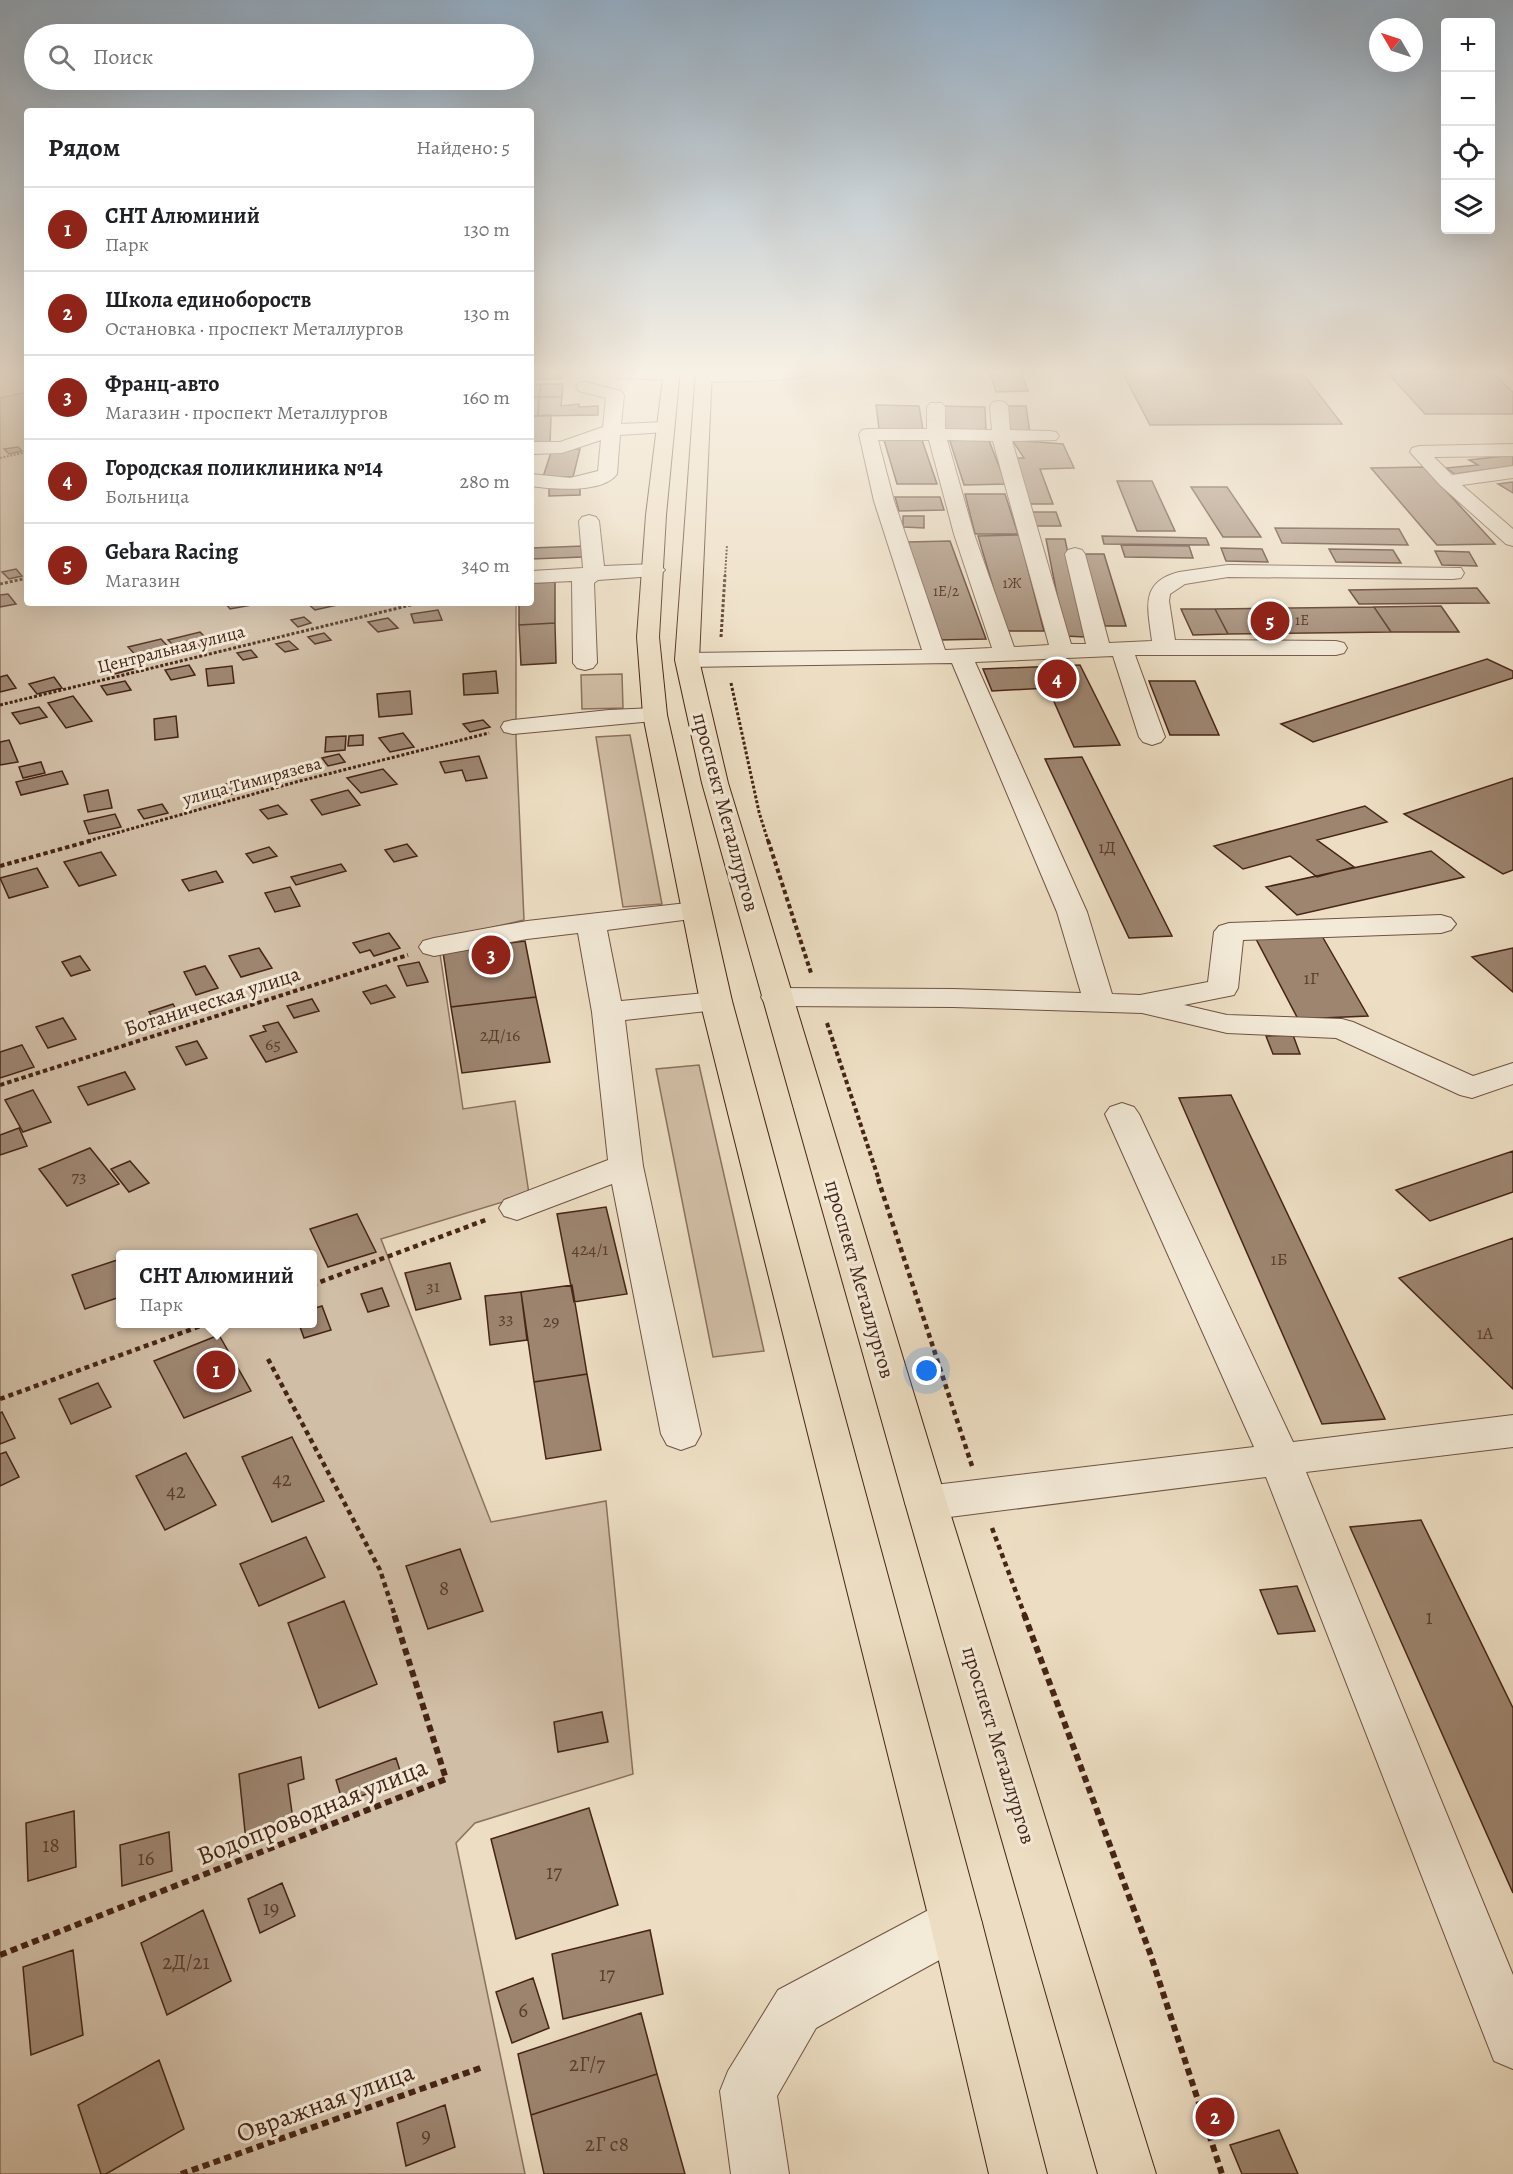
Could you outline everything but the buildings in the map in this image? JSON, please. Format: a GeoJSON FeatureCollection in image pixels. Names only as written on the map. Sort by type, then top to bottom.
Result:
{"type":"FeatureCollection","features":[{"type":"Feature","properties":{"kind":"main road"},"geometry":{"type":"LineString","coordinates":[[660,471],[648,637],[655,716],[716,1001],[956,1923],[1018,2174]]}},
{"type":"Feature","properties":{"kind":"main road","name":"проспект Металлургов"},"geometry":{"type":"LineString","coordinates":[[688,471],[687,638],[706,660],[715,783],[776,997],[1127,2174]]}},
{"type":"Feature","properties":{"kind":"lane"},"geometry":{"type":"LineString","coordinates":[[534,481],[552,484],[593,482],[608,474],[608,471]]}},
{"type":"Feature","properties":{"kind":"lane"},"geometry":{"type":"LineString","coordinates":[[877,471],[884,501],[948,656],[1072,912],[1100,1004]]}},
{"type":"Feature","properties":{"kind":"lane"},"geometry":{"type":"LineString","coordinates":[[946,471],[964,534],[1005,653]]}},
{"type":"Feature","properties":{"kind":"lane"},"geometry":{"type":"LineString","coordinates":[[1011,471],[1062,651]]}},
{"type":"Feature","properties":{"kind":"lane"},"geometry":{"type":"LineString","coordinates":[[1438,471],[1513,540]]}},
{"type":"Feature","properties":{"kind":"lane"},"geometry":{"type":"LineString","coordinates":[[1447,481],[1513,472]]}},
{"type":"Feature","properties":{"kind":"lane"},"geometry":{"type":"LineString","coordinates":[[588,521],[594,572]]}},
{"type":"Feature","properties":{"kind":"lane"},"geometry":{"type":"LineString","coordinates":[[1076,554],[1111,650],[1152,737]]}},
{"type":"Feature","properties":{"kind":"lane"},"geometry":{"type":"LineString","coordinates":[[534,576],[654,570]]}},
{"type":"Feature","properties":{"kind":"lane"},"geometry":{"type":"LineString","coordinates":[[1164,647],[1158,601],[1160,591],[1179,578],[1228,571],[1453,573]]}},
{"type":"Feature","properties":{"kind":"lane"},"geometry":{"type":"LineString","coordinates":[[585,663],[584,581],[594,572]]}},
{"type":"Feature","properties":{"kind":"lane"},"geometry":{"type":"LineString","coordinates":[[706,660],[948,656],[1164,647],[1336,648]]}},
{"type":"Feature","properties":{"kind":"lane"},"geometry":{"type":"LineString","coordinates":[[513,727],[609,717],[655,716]]}},
{"type":"Feature","properties":{"kind":"lane"},"geometry":{"type":"LineString","coordinates":[[434,947],[526,930],[696,911]]}},
{"type":"Feature","properties":{"kind":"lane"},"geometry":{"type":"LineString","coordinates":[[591,924],[609,1012],[626,1166],[681,1434]]}},
{"type":"Feature","properties":{"kind":"lane"},"geometry":{"type":"LineString","coordinates":[[776,997],[953,998],[1140,1004],[1223,988],[1229,932],[1441,924]]}},
{"type":"Feature","properties":{"kind":"lane"},"geometry":{"type":"LineString","coordinates":[[609,1012],[716,1001]]}},
{"type":"Feature","properties":{"kind":"lane"},"geometry":{"type":"LineString","coordinates":[[1140,1004],[1227,1024],[1341,1029],[1472,1088],[1513,1072]]}},
{"type":"Feature","properties":{"kind":"lane"},"geometry":{"type":"LineString","coordinates":[[1122,1114],[1280,1459],[1511,2033]]}},
{"type":"Feature","properties":{"kind":"lane"},"geometry":{"type":"LineString","coordinates":[[517,1208],[626,1166]]}},
{"type":"Feature","properties":{"kind":"lane"},"geometry":{"type":"LineString","coordinates":[[926,1503],[1513,1431]]}},
{"type":"Feature","properties":{"kind":"lane"},"geometry":{"type":"LineString","coordinates":[[760,2174],[748,2091],[797,2008],[956,1923]]}},
{"type":"Feature","properties":{"kind":"path"},"geometry":{"type":"LineString","coordinates":[[727,545],[721,636],[706,660],[759,812],[1002,1561],[1150,1953],[1222,2174]]}},
{"type":"Feature","properties":{"kind":"path"},"geometry":{"type":"LineString","coordinates":[[0,584],[24,579]]}},
{"type":"Feature","properties":{"kind":"path","name":"Центральная улица"},"geometry":{"type":"LineString","coordinates":[[0,705],[407,606]]}},
{"type":"Feature","properties":{"kind":"path","name":"улица Тимирязева"},"geometry":{"type":"LineString","coordinates":[[0,866],[296,782],[513,727]]}},
{"type":"Feature","properties":{"kind":"path","name":"Ботаническая улица"},"geometry":{"type":"LineString","coordinates":[[0,1085],[434,947]]}},
{"type":"Feature","properties":{"kind":"path"},"geometry":{"type":"LineString","coordinates":[[317,1283],[517,1208]]}},
{"type":"Feature","properties":{"kind":"path"},"geometry":{"type":"LineString","coordinates":[[0,1399],[192,1328]]}},
{"type":"Feature","properties":{"kind":"path","name":"Водопроводная улица"},"geometry":{"type":"LineString","coordinates":[[0,1955],[446,1779],[380,1570],[268,1359]]}},
{"type":"Feature","properties":{"kind":"path","name":"Овражная улица"},"geometry":{"type":"LineString","coordinates":[[180,2174],[483,2067]]}},
{"type":"Feature","properties":{"kind":"shaded area"},"geometry":{"type":"Polygon","coordinates":[[[0,471],[24,471],[24,606],[516,606],[516,738],[524,920],[438,940],[463,1109],[515,1101],[529,1194],[381,1239],[491,1522],[606,1501],[633,1774],[475,1823],[456,1843],[525,2174],[0,2174],[0,471]]]}},
{"type":"Feature","properties":{"kind":"shaded area"},"geometry":{"type":"Polygon","coordinates":[[[622,674],[623,708],[582,709],[581,675],[622,674]]]}},
{"type":"Feature","properties":{"kind":"shaded area"},"geometry":{"type":"Polygon","coordinates":[[[630,735],[662,904],[623,907],[596,737],[630,735]]]}},
{"type":"Feature","properties":{"kind":"shaded area"},"geometry":{"type":"Polygon","coordinates":[[[699,1065],[764,1351],[713,1357],[656,1069],[699,1065]]]}},
{"type":"Feature","properties":{"kind":"place","name":"Gebara Racing"},"geometry":{"type":"Point","coordinates":[1270,621]}},
{"type":"Feature","properties":{"kind":"place","name":"Городская поликлиника №14"},"geometry":{"type":"Point","coordinates":[1057,679]}},
{"type":"Feature","properties":{"kind":"place","name":"Франц-авто"},"geometry":{"type":"Point","coordinates":[491,955]}},
{"type":"Feature","properties":{"kind":"place","name":"СНТ Алюминий"},"geometry":{"type":"Point","coordinates":[216,1370]}},
{"type":"Feature","properties":{"kind":"place","name":"Школа единобороств"},"geometry":{"type":"Point","coordinates":[1215,2117]}}]}
